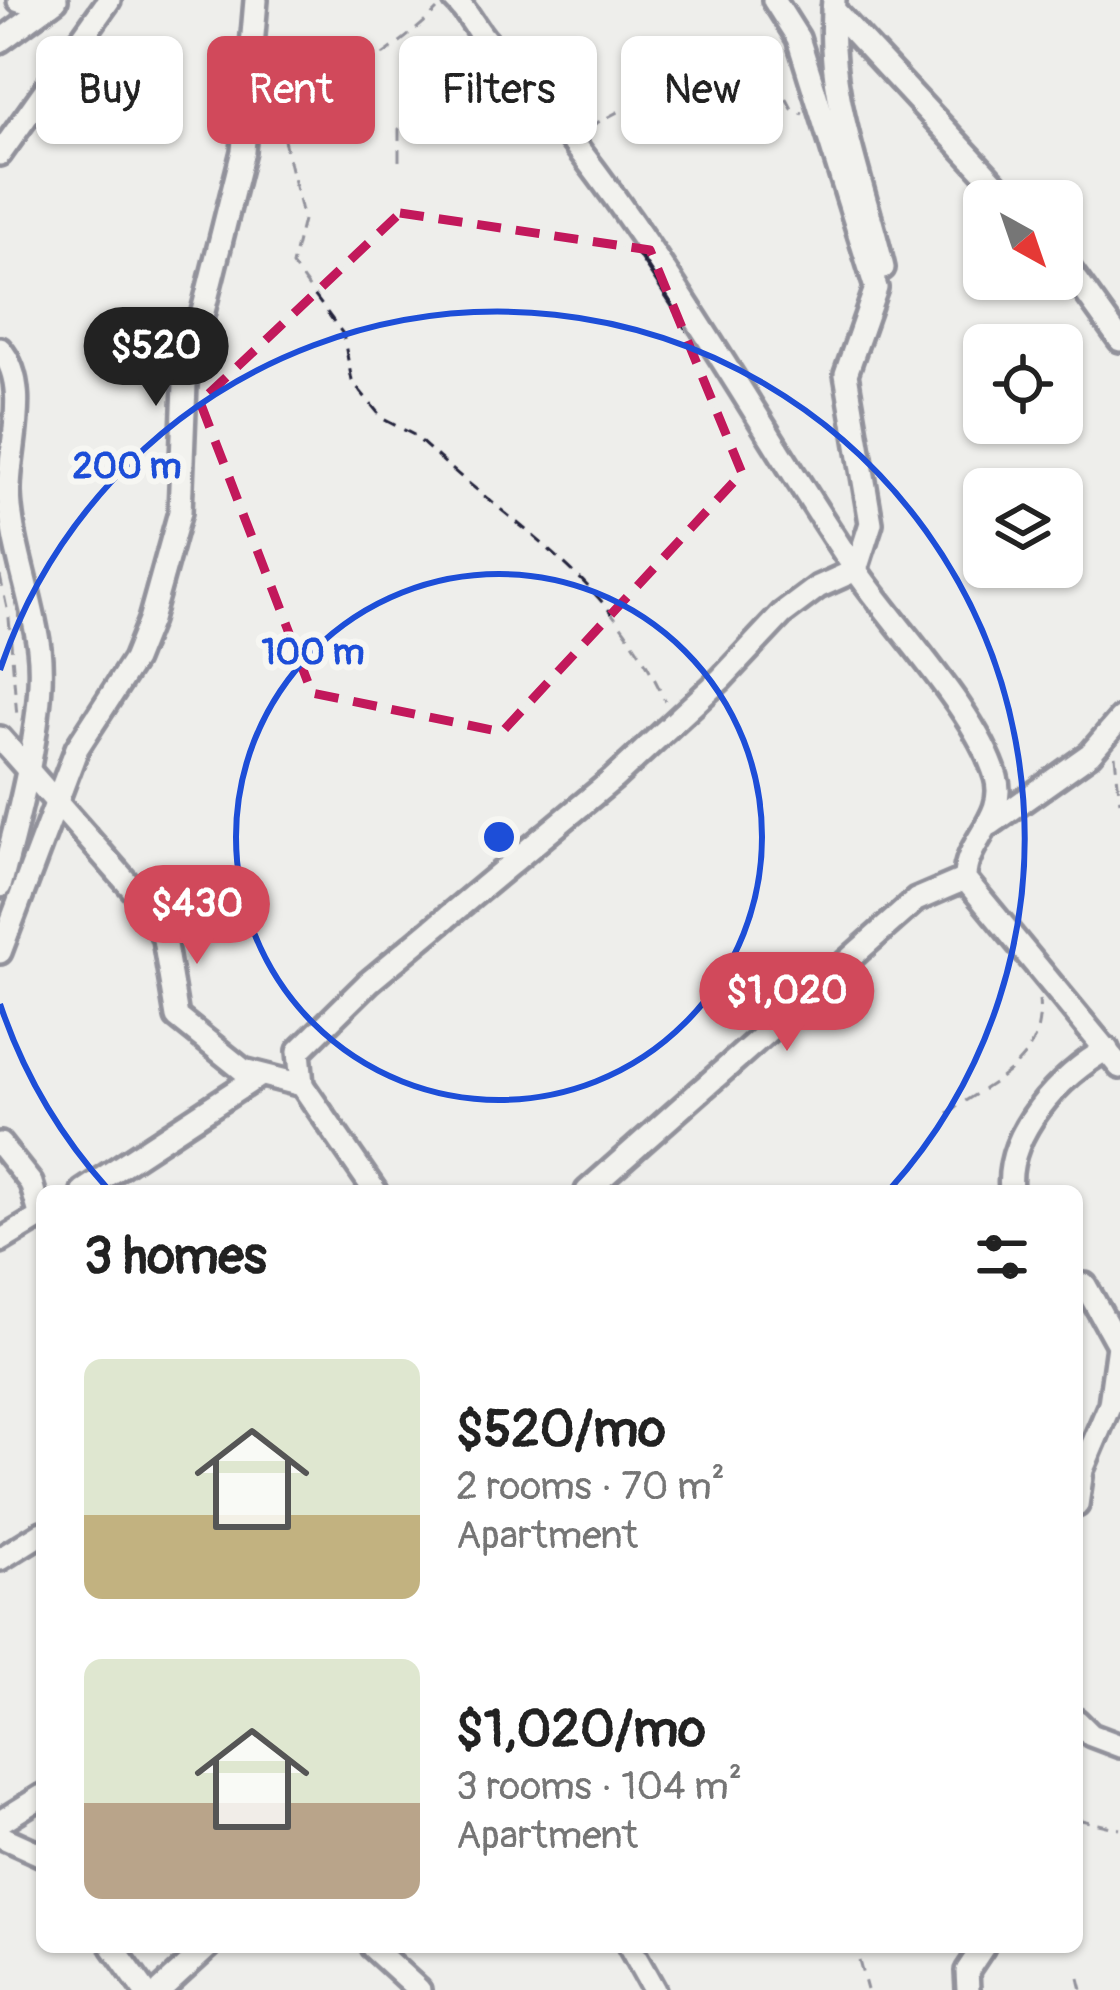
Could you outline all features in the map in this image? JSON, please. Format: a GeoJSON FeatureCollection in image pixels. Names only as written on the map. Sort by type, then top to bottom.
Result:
{"type":"FeatureCollection","features":[{"type":"Feature","properties":{"kind":"street"},"geometry":{"type":"LineString","coordinates":[[19,0],[53,2]]}},
{"type":"Feature","properties":{"kind":"street"},"geometry":{"type":"LineString","coordinates":[[0,154],[109,0]]}},
{"type":"Feature","properties":{"kind":"street"},"geometry":{"type":"LineString","coordinates":[[0,952],[77,748],[134,660],[180,512],[185,384],[243,152],[256,0]]}},
{"type":"Feature","properties":{"kind":"street"},"geometry":{"type":"LineString","coordinates":[[371,1185],[302,1085],[297,1059],[302,1046],[369,982],[672,725],[782,614],[818,587],[856,570],[871,523],[846,374],[876,288],[798,38],[774,0]]}},
{"type":"Feature","properties":{"kind":"street"},"geometry":{"type":"LineString","coordinates":[[798,0],[820,113]]}},
{"type":"Feature","properties":{"kind":"street"},"geometry":{"type":"LineString","coordinates":[[0,41],[53,2]]}},
{"type":"Feature","properties":{"kind":"street"},"geometry":{"type":"LineString","coordinates":[[834,4],[839,100],[886,280],[885,297],[855,343]]}},
{"type":"Feature","properties":{"kind":"street"},"geometry":{"type":"LineString","coordinates":[[834,4],[992,180]]}},
{"type":"Feature","properties":{"kind":"street"},"geometry":{"type":"LineString","coordinates":[[461,5],[487,36]]}},
{"type":"Feature","properties":{"kind":"street"},"geometry":{"type":"LineString","coordinates":[[578,144],[691,306],[856,570],[976,735],[999,788],[991,824],[966,865],[965,878],[1113,1058],[1063,1078],[1014,1149],[1011,1185]]}},
{"type":"Feature","properties":{"kind":"street"},"geometry":{"type":"LineString","coordinates":[[1083,288],[1120,340]]}},
{"type":"Feature","properties":{"kind":"street"},"geometry":{"type":"LineString","coordinates":[[0,349],[12,367],[15,388],[10,508],[40,653],[27,771],[0,886]]}},
{"type":"Feature","properties":{"kind":"street"},"geometry":{"type":"LineString","coordinates":[[991,824],[1090,754],[1119,720]]}},
{"type":"Feature","properties":{"kind":"street"},"geometry":{"type":"LineString","coordinates":[[0,738],[54,806],[153,912],[164,939],[177,1017],[234,1064],[302,1085]]}},
{"type":"Feature","properties":{"kind":"street"},"geometry":{"type":"LineString","coordinates":[[594,1185],[899,914],[931,890],[965,878]]}},
{"type":"Feature","properties":{"kind":"street"},"geometry":{"type":"LineString","coordinates":[[92,1185],[260,1075]]}},
{"type":"Feature","properties":{"kind":"street"},"geometry":{"type":"LineString","coordinates":[[0,1144],[32,1184],[36,1199]]}},
{"type":"Feature","properties":{"kind":"street"},"geometry":{"type":"LineString","coordinates":[[0,1240],[36,1220]]}},
{"type":"Feature","properties":{"kind":"street"},"geometry":{"type":"LineString","coordinates":[[1083,1283],[1108,1298],[1120,1298]]}},
{"type":"Feature","properties":{"kind":"street"},"geometry":{"type":"LineString","coordinates":[[1083,1285],[1119,1337],[1110,1404],[1083,1479]]}},
{"type":"Feature","properties":{"kind":"street"},"geometry":{"type":"LineString","coordinates":[[0,1559],[36,1537]]}},
{"type":"Feature","properties":{"kind":"street"},"geometry":{"type":"LineString","coordinates":[[1083,1730],[1120,1746]]}},
{"type":"Feature","properties":{"kind":"street"},"geometry":{"type":"LineString","coordinates":[[0,1822],[36,1800]]}},
{"type":"Feature","properties":{"kind":"street"},"geometry":{"type":"LineString","coordinates":[[0,1836],[36,1852]]}},
{"type":"Feature","properties":{"kind":"street"},"geometry":{"type":"LineString","coordinates":[[117,1953],[143,1990]]}},
{"type":"Feature","properties":{"kind":"street"},"geometry":{"type":"LineString","coordinates":[[161,1990],[201,1953]]}},
{"type":"Feature","properties":{"kind":"street"},"geometry":{"type":"LineString","coordinates":[[379,1953],[419,1990]]}},
{"type":"Feature","properties":{"kind":"street"},"geometry":{"type":"LineString","coordinates":[[638,1953],[654,1990]]}},
{"type":"Feature","properties":{"kind":"street"},"geometry":{"type":"LineString","coordinates":[[968,1990],[967,1971],[979,1953]]}},
{"type":"Feature","properties":{"kind":"path"},"geometry":{"type":"LineString","coordinates":[[375,62],[381,53],[461,5]]}},
{"type":"Feature","properties":{"kind":"path"},"geometry":{"type":"LineString","coordinates":[[399,161],[399,129],[437,84],[461,5]]}},
{"type":"Feature","properties":{"kind":"path"},"geometry":{"type":"LineString","coordinates":[[597,123],[740,48],[741,62],[769,65],[794,111],[820,113]]}},
{"type":"Feature","properties":{"kind":"path"},"geometry":{"type":"LineString","coordinates":[[287,144],[303,220],[292,265],[343,334],[352,380],[383,419],[414,435],[578,572],[635,647],[672,725]]}},
{"type":"Feature","properties":{"kind":"path"},"geometry":{"type":"LineString","coordinates":[[0,576],[9,618],[17,721]]}},
{"type":"Feature","properties":{"kind":"path"},"geometry":{"type":"LineString","coordinates":[[1119,720],[1114,766],[1120,802]]}},
{"type":"Feature","properties":{"kind":"path"},"geometry":{"type":"LineString","coordinates":[[948,1113],[1035,1045],[1042,974]]}},
{"type":"Feature","properties":{"kind":"path"},"geometry":{"type":"LineString","coordinates":[[1083,1820],[1120,1828]]}},
{"type":"Feature","properties":{"kind":"path"},"geometry":{"type":"LineString","coordinates":[[859,1960],[867,1990]]}},
{"type":"Feature","properties":{"kind":"path"},"geometry":{"type":"LineString","coordinates":[[1079,1978],[1082,1990]]}},
{"type":"Feature","properties":{"kind":"highlighted area"},"geometry":{"type":"Polygon","coordinates":[[[400,213],[650,250],[742,473],[502,732],[312,693],[200,402],[400,213]]]}}]}
